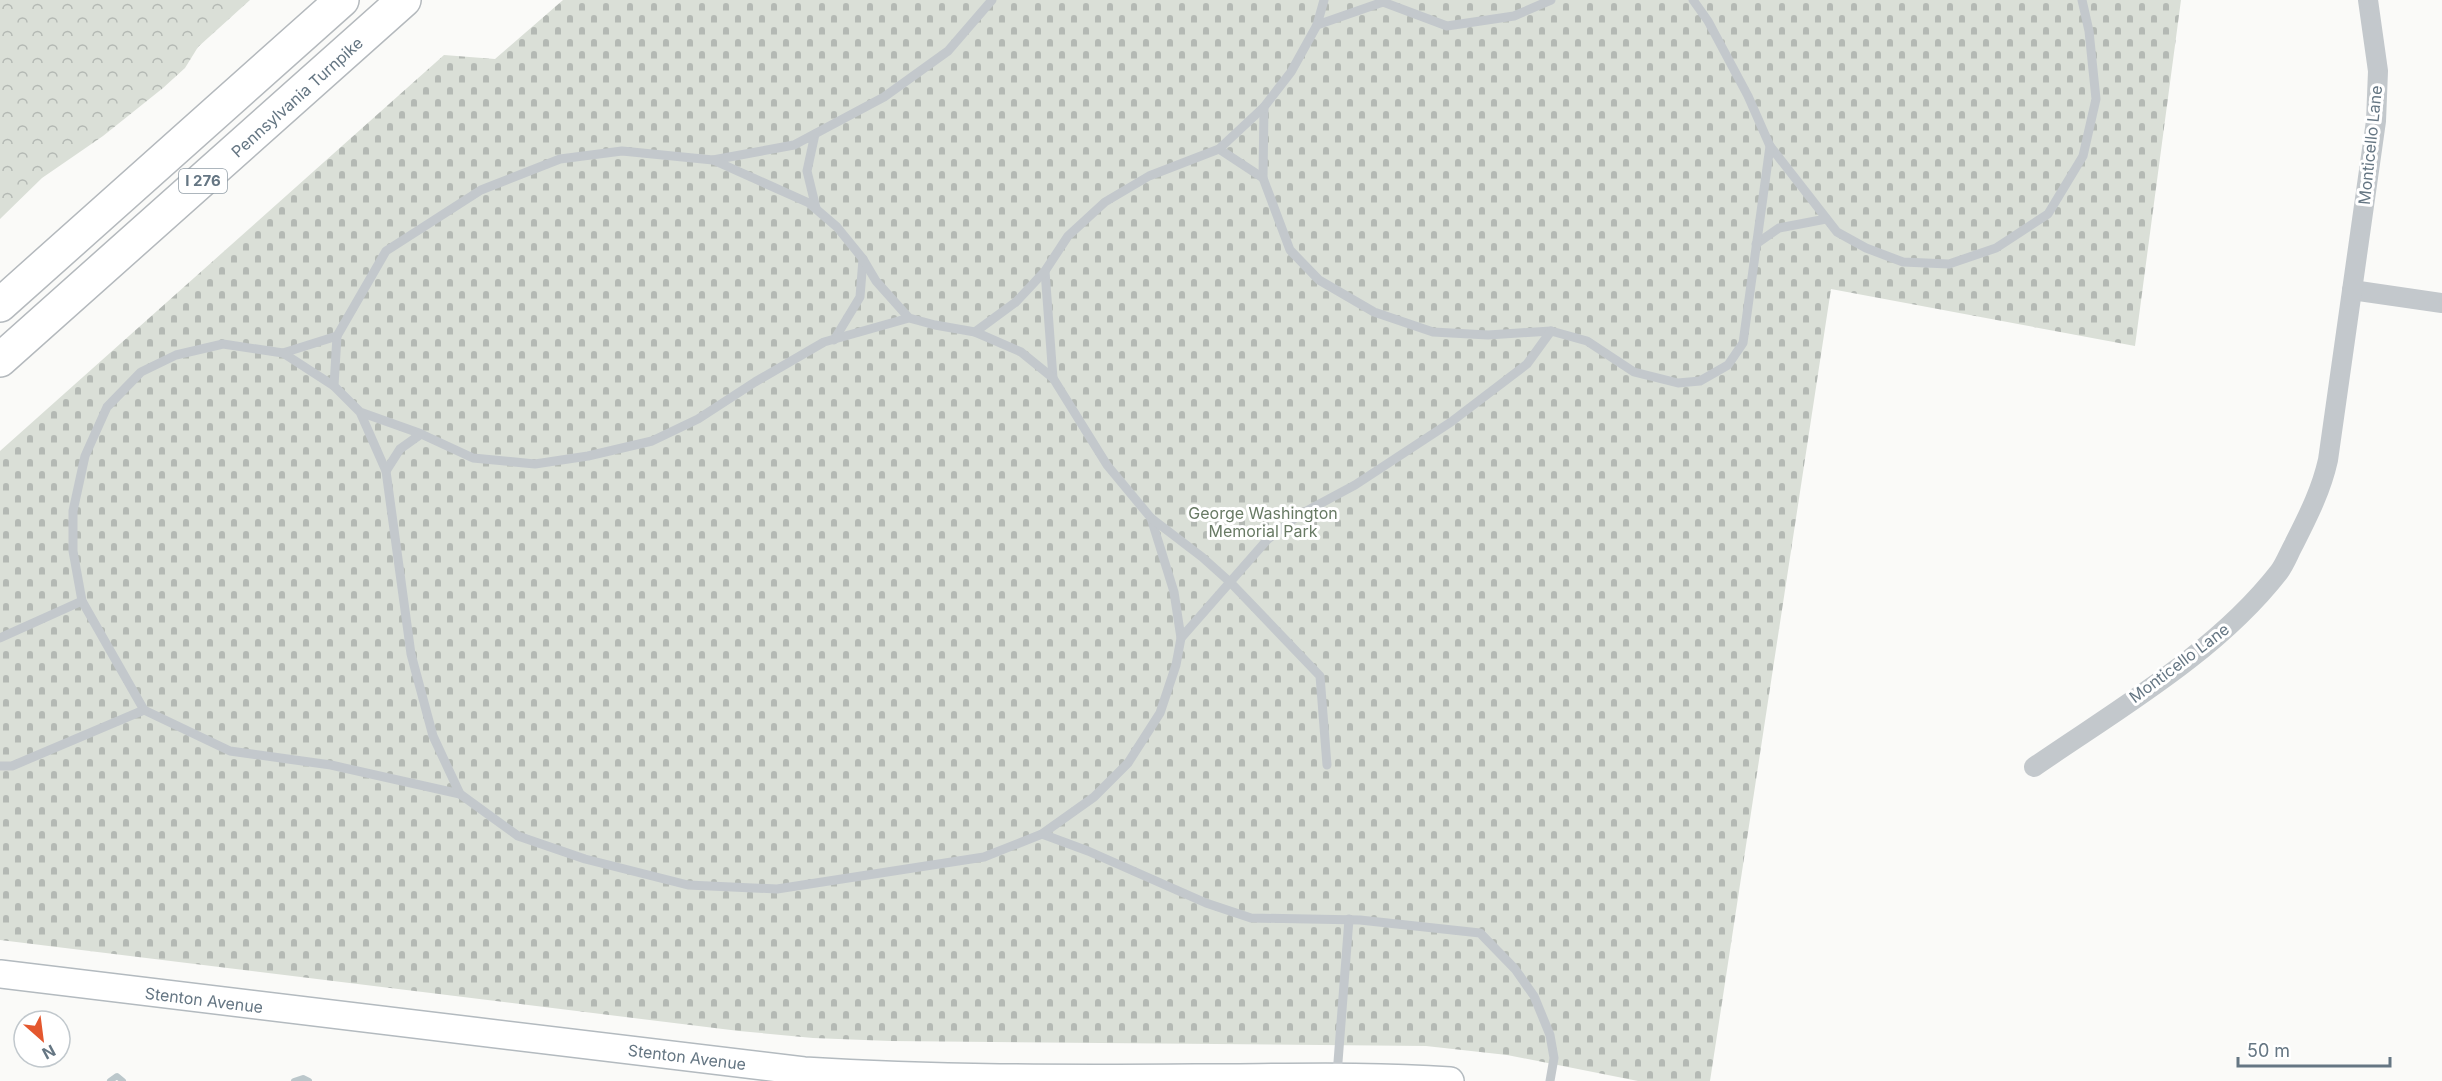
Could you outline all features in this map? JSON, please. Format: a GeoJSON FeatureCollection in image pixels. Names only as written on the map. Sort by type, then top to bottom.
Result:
{"type":"FeatureCollection","features":[{"type":"Feature","properties":{"kind":"highway","name":"I 276"},"geometry":{"type":"LineString","coordinates":[[0,305],[342,0]]}},
{"type":"Feature","properties":{"kind":"highway","name":"Pennsylvania Turnpike"},"geometry":{"type":"LineString","coordinates":[[0,360],[405,0]]}},
{"type":"Feature","properties":{"kind":"main road","name":"Stenton Avenue"},"geometry":{"type":"LineString","coordinates":[[0,974],[804,1071],[872,1075],[1099,1079],[1337,1078],[1450,1081]]}},
{"type":"Feature","properties":{"kind":"street","name":"Monticello Lane"},"geometry":{"type":"LineString","coordinates":[[2034,767],[2197,653],[2234,621],[2281,570],[2310,515],[2323,483],[2378,94],[2378,71],[2368,0]]}},
{"type":"Feature","properties":{"kind":"street"},"geometry":{"type":"LineString","coordinates":[[2352,290],[2442,303]]}},
{"type":"Feature","properties":{"kind":"lane"},"geometry":{"type":"LineString","coordinates":[[334,386],[337,336],[386,251],[481,190],[560,159],[622,151],[713,160],[794,145],[884,97],[948,51],[992,0]]}},
{"type":"Feature","properties":{"kind":"lane"},"geometry":{"type":"LineString","coordinates":[[975,332],[1017,303],[1045,271],[1068,236],[1105,202],[1149,176],[1219,148],[1264,107],[1291,72],[1317,25],[1324,0]]}},
{"type":"Feature","properties":{"kind":"lane"},"geometry":{"type":"LineString","coordinates":[[1317,25],[1383,1],[1447,26],[1514,16],[1551,0]]}},
{"type":"Feature","properties":{"kind":"lane"},"geometry":{"type":"LineString","coordinates":[[1693,0],[1708,21],[1748,96],[1770,146],[1837,232],[1866,249],[1903,262],[1949,264],[1996,248],[2048,214],[2083,156],[2096,99],[2089,31],[2082,0]]}},
{"type":"Feature","properties":{"kind":"lane"},"geometry":{"type":"LineString","coordinates":[[1264,107],[1263,178],[1290,250],[1319,280],[1374,312],[1433,332],[1488,335],[1551,330],[1587,341],[1634,372],[1678,383],[1700,381],[1728,365],[1743,343],[1770,146]]}},
{"type":"Feature","properties":{"kind":"lane"},"geometry":{"type":"LineString","coordinates":[[815,134],[807,171],[816,208]]}},
{"type":"Feature","properties":{"kind":"lane"},"geometry":{"type":"LineString","coordinates":[[1219,148],[1263,178]]}},
{"type":"Feature","properties":{"kind":"lane"},"geometry":{"type":"LineString","coordinates":[[713,160],[753,176],[816,208],[837,227],[863,259],[876,281],[909,318]]}},
{"type":"Feature","properties":{"kind":"lane"},"geometry":{"type":"LineString","coordinates":[[1756,244],[1779,228],[1826,219]]}},
{"type":"Feature","properties":{"kind":"lane"},"geometry":{"type":"LineString","coordinates":[[834,340],[860,297],[863,259]]}},
{"type":"Feature","properties":{"kind":"lane"},"geometry":{"type":"LineString","coordinates":[[1045,271],[1053,378]]}},
{"type":"Feature","properties":{"kind":"lane"},"geometry":{"type":"LineString","coordinates":[[360,412],[420,434],[473,458],[535,464],[588,456],[652,441],[699,419],[755,382],[824,342],[909,318],[975,332],[1022,352],[1053,378],[1107,465],[1151,518],[1202,556],[1231,583],[1320,676],[1327,765]]}},
{"type":"Feature","properties":{"kind":"lane"},"geometry":{"type":"LineString","coordinates":[[1181,638],[1267,540],[1299,515],[1355,485],[1451,422],[1527,364],[1551,330]]}},
{"type":"Feature","properties":{"kind":"lane"},"geometry":{"type":"LineString","coordinates":[[284,353],[337,336]]}},
{"type":"Feature","properties":{"kind":"lane"},"geometry":{"type":"LineString","coordinates":[[460,794],[433,736],[411,654],[387,471],[360,412],[334,386],[284,353],[223,344],[176,355],[141,372],[107,407],[85,456],[73,511],[73,550],[82,601],[144,710],[230,750],[331,765],[460,794],[518,836],[585,859],[688,885],[777,889],[984,857],[1042,834],[1094,796],[1128,763],[1160,713],[1176,665],[1181,638],[1174,592],[1151,518]]}},
{"type":"Feature","properties":{"kind":"lane"},"geometry":{"type":"LineString","coordinates":[[387,471],[400,449],[420,434]]}},
{"type":"Feature","properties":{"kind":"lane"},"geometry":{"type":"LineString","coordinates":[[0,638],[82,601]]}},
{"type":"Feature","properties":{"kind":"lane"},"geometry":{"type":"LineString","coordinates":[[0,766],[12,766],[144,710]]}},
{"type":"Feature","properties":{"kind":"lane"},"geometry":{"type":"LineString","coordinates":[[1042,834],[1088,851],[1206,903],[1251,918],[1349,919],[1480,933],[1515,969],[1534,996],[1550,1035],[1554,1058],[1550,1081]]}},
{"type":"Feature","properties":{"kind":"lane"},"geometry":{"type":"LineString","coordinates":[[1337,1078],[1349,919]]}},
{"type":"Feature","properties":{"kind":"green space"},"geometry":{"type":"Polygon","coordinates":[[[0,0],[250,0],[198,47],[185,68],[163,88],[103,136],[42,178],[0,219],[0,0]]]}},
{"type":"Feature","properties":{"kind":"green space","name":"George Washington Memorial Park"},"geometry":{"type":"Polygon","coordinates":[[[563,0],[2181,0],[2135,346],[1831,289],[1710,1081],[1638,1081],[1507,1055],[1426,1046],[890,1041],[813,1038],[739,1031],[0,940],[0,451],[444,55],[495,59],[563,0]]]}},
{"type":"Feature","properties":{"kind":"waterway"},"geometry":{"type":"LineString","coordinates":[[110,1081],[117,1076],[123,1081]]}},
{"type":"Feature","properties":{"kind":"waterway"},"geometry":{"type":"LineString","coordinates":[[294,1081],[303,1078],[309,1081]]}}]}
